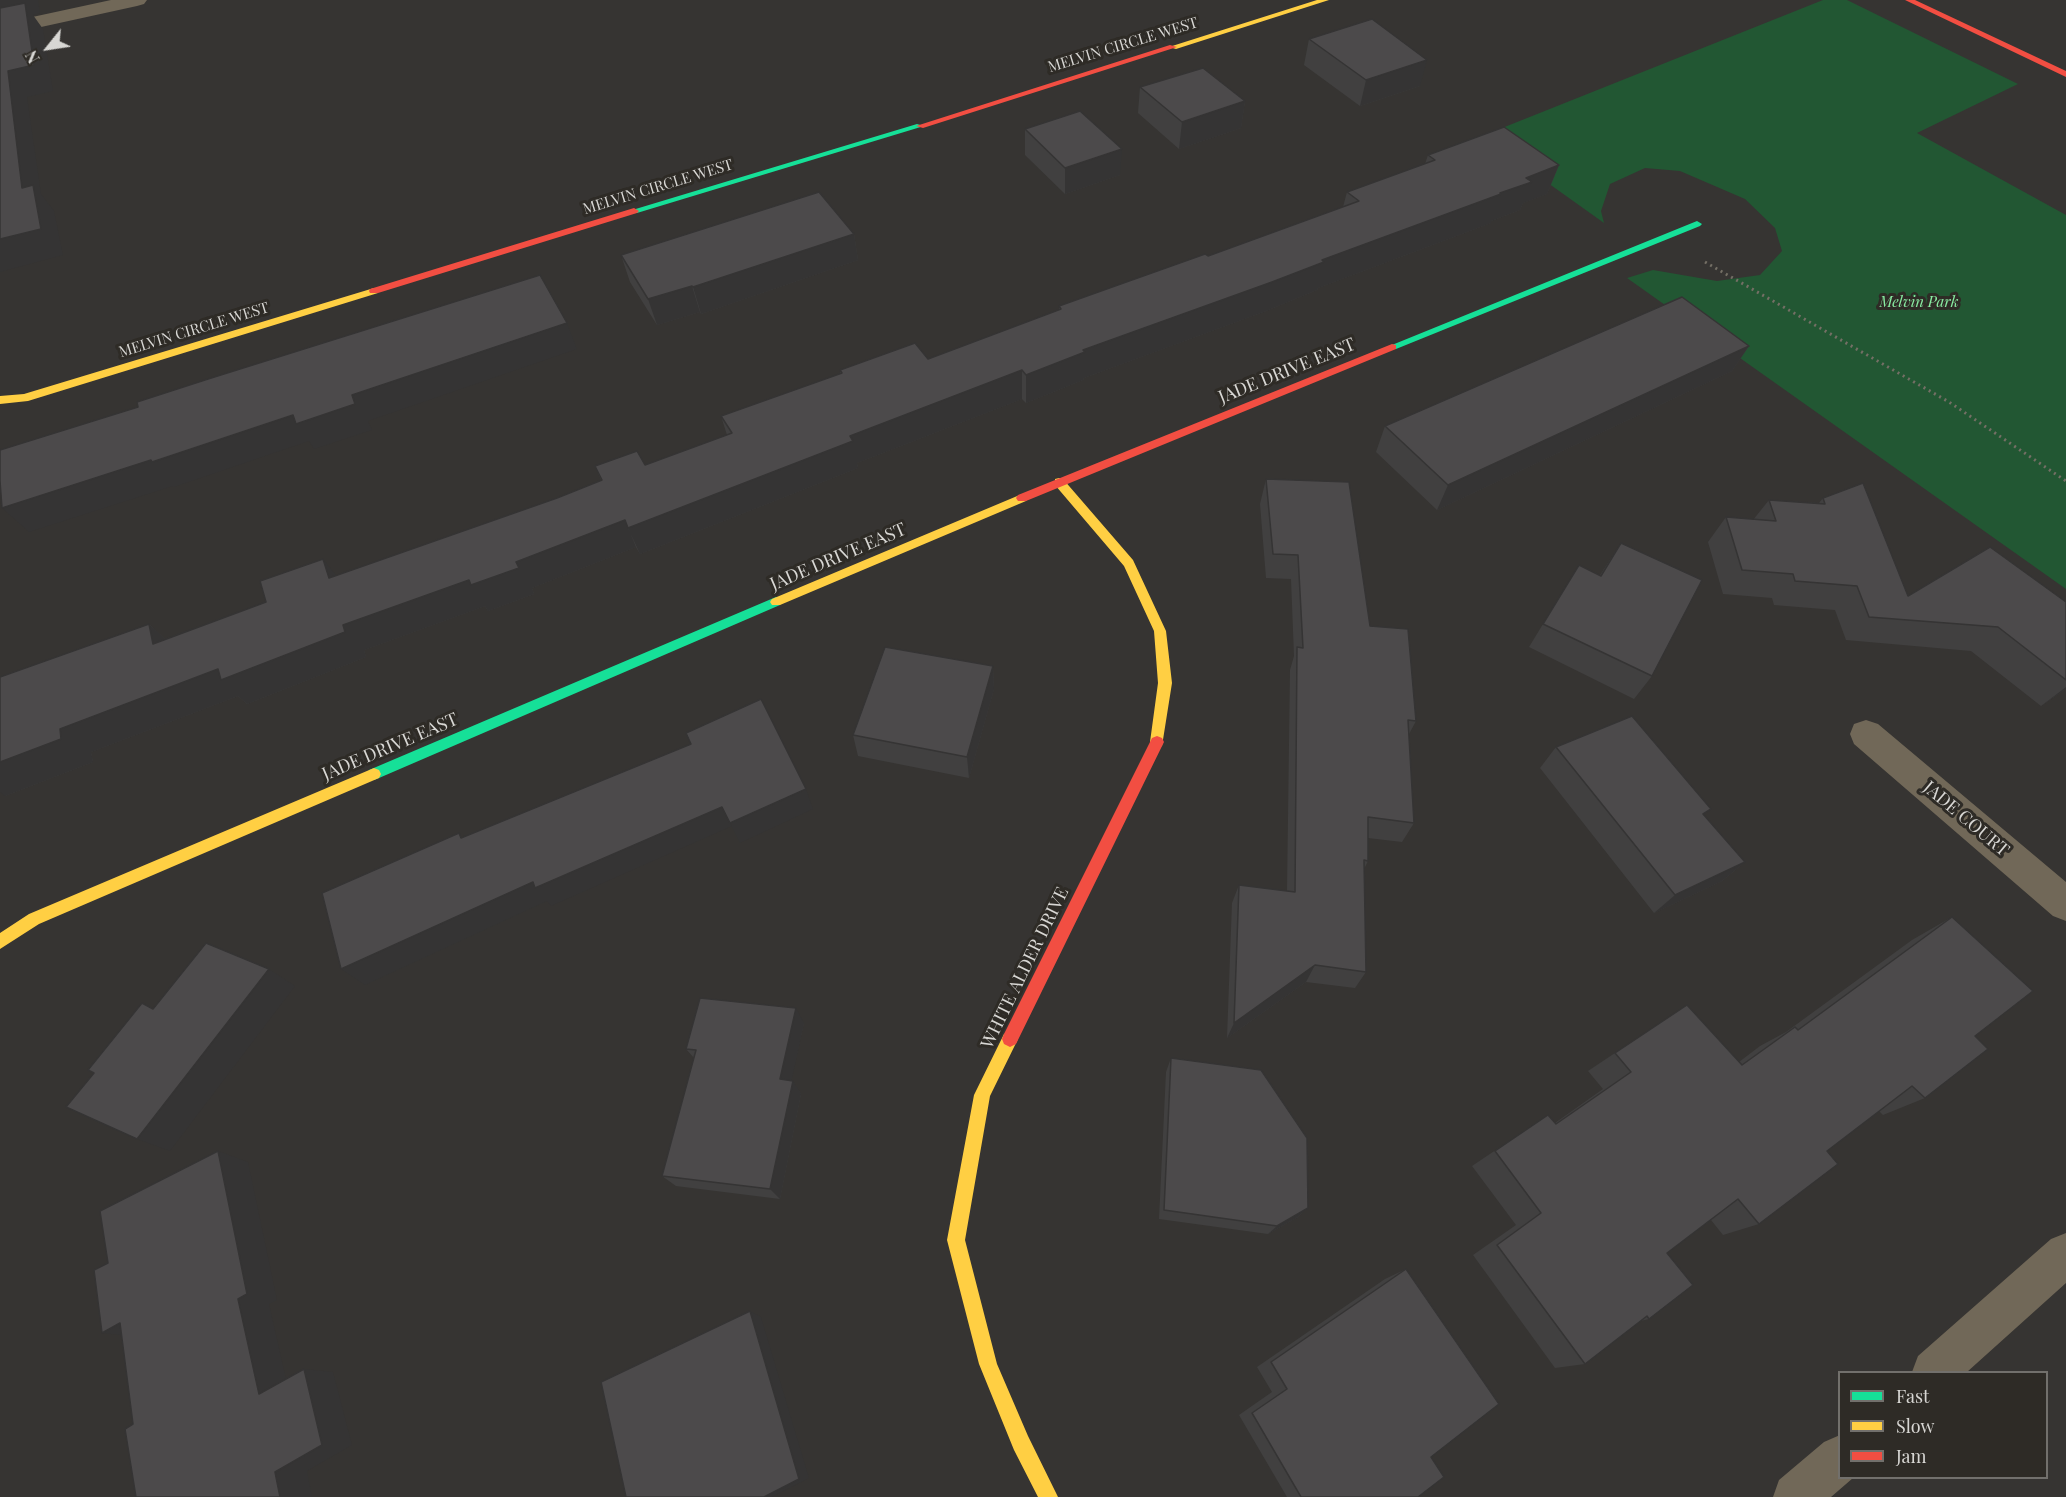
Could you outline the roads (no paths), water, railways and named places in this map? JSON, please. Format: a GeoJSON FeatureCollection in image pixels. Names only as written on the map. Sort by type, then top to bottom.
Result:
{"type":"FeatureCollection","features":[{"type":"Feature","properties":{"kind":"street"},"geometry":{"type":"LineString","coordinates":[[0,30],[137,0]]}},
{"type":"Feature","properties":{"kind":"street","name":"MELVIN CIRCLE WEST"},"geometry":{"type":"LineString","coordinates":[[0,400],[24,399],[1325,0]]}},
{"type":"Feature","properties":{"kind":"street"},"geometry":{"type":"LineString","coordinates":[[1909,0],[2066,74]]}},
{"type":"Feature","properties":{"kind":"street","name":"JADE DRIVE EAST"},"geometry":{"type":"LineString","coordinates":[[0,942],[45,915],[1059,482],[1697,224]]}},
{"type":"Feature","properties":{"kind":"street","name":"WHITE ALDER DRIVE"},"geometry":{"type":"LineString","coordinates":[[1048,1497],[1021,1443],[988,1364],[956,1240],[982,1095],[1159,737],[1165,683],[1160,631],[1129,563],[1059,482]]}},
{"type":"Feature","properties":{"kind":"street","name":"JADE COURT"},"geometry":{"type":"LineString","coordinates":[[1866,735],[2066,904]]}},
{"type":"Feature","properties":{"kind":"street"},"geometry":{"type":"LineString","coordinates":[[1935,1371],[2066,1254]]}},
{"type":"Feature","properties":{"kind":"street"},"geometry":{"type":"LineString","coordinates":[[1796,1497],[1838,1459]]}},
{"type":"Feature","properties":{"kind":"park label","name":"Melvin Park"},"geometry":{"type":"Point","coordinates":[1919,302]}}]}
